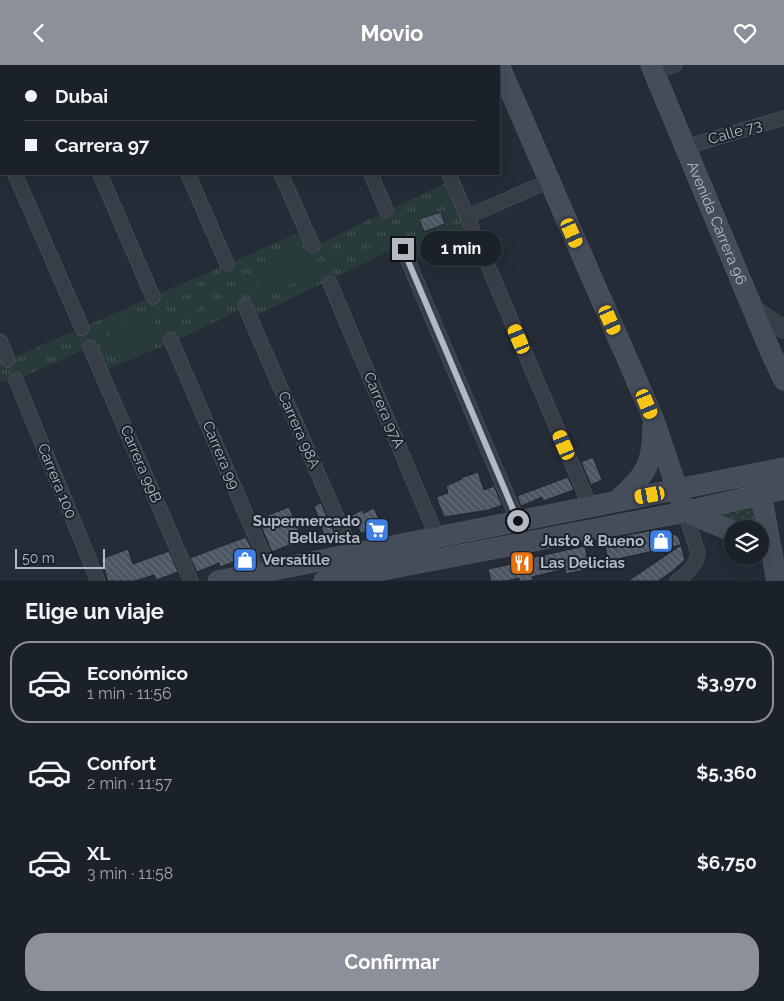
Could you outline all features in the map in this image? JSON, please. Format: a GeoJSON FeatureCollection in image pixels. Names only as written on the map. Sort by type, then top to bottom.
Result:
{"type":"FeatureCollection","features":[{"type":"Feature","properties":{"kind":"main road","name":"Avenida Carrera 96"},"geometry":{"type":"LineString","coordinates":[[652,68],[752,308],[778,362],[784,381]]}},
{"type":"Feature","properties":{"kind":"main road"},"geometry":{"type":"LineString","coordinates":[[500,70],[652,417],[685,512],[724,528]]}},
{"type":"Feature","properties":{"kind":"main road"},"geometry":{"type":"LineString","coordinates":[[617,501],[637,482],[647,467],[652,448],[652,417]]}},
{"type":"Feature","properties":{"kind":"main road"},"geometry":{"type":"LineString","coordinates":[[218,581],[784,468]]}},
{"type":"Feature","properties":{"kind":"main road"},"geometry":{"type":"LineString","coordinates":[[324,581],[391,575],[784,489]]}},
{"type":"Feature","properties":{"kind":"main road"},"geometry":{"type":"LineString","coordinates":[[761,494],[775,573]]}},
{"type":"Feature","properties":{"kind":"street"},"geometry":{"type":"LineString","coordinates":[[652,68],[675,65]]}},
{"type":"Feature","properties":{"kind":"street","name":"Calle 73"},"geometry":{"type":"LineString","coordinates":[[685,147],[783,122]]}},
{"type":"Feature","properties":{"kind":"street"},"geometry":{"type":"LineString","coordinates":[[15,175],[82,327]]}},
{"type":"Feature","properties":{"kind":"street"},"geometry":{"type":"LineString","coordinates":[[100,175],[153,297]]}},
{"type":"Feature","properties":{"kind":"street"},"geometry":{"type":"LineString","coordinates":[[188,175],[227,264]]}},
{"type":"Feature","properties":{"kind":"street"},"geometry":{"type":"LineString","coordinates":[[281,175],[313,246]]}},
{"type":"Feature","properties":{"kind":"street"},"geometry":{"type":"LineString","coordinates":[[371,175],[386,210]]}},
{"type":"Feature","properties":{"kind":"street"},"geometry":{"type":"LineString","coordinates":[[449,175],[590,506]]}},
{"type":"Feature","properties":{"kind":"street"},"geometry":{"type":"LineString","coordinates":[[467,217],[549,181]]}},
{"type":"Feature","properties":{"kind":"street"},"geometry":{"type":"LineString","coordinates":[[403,249],[518,521]]}},
{"type":"Feature","properties":{"kind":"street","name":"Carrera 97A"},"geometry":{"type":"LineString","coordinates":[[330,283],[438,537]]}},
{"type":"Feature","properties":{"kind":"street","name":"Carrera 98A"},"geometry":{"type":"LineString","coordinates":[[245,306],[353,554]]}},
{"type":"Feature","properties":{"kind":"street"},"geometry":{"type":"LineString","coordinates":[[752,308],[784,329]]}},
{"type":"Feature","properties":{"kind":"street","name":"Carrera 99"},"geometry":{"type":"LineString","coordinates":[[171,340],[270,571]]}},
{"type":"Feature","properties":{"kind":"street"},"geometry":{"type":"LineString","coordinates":[[0,341],[8,360]]}},
{"type":"Feature","properties":{"kind":"street","name":"Carrera 99B"},"geometry":{"type":"LineString","coordinates":[[90,347],[191,581]]}},
{"type":"Feature","properties":{"kind":"street","name":"Carrera 100"},"geometry":{"type":"LineString","coordinates":[[16,381],[98,581]]}},
{"type":"Feature","properties":{"kind":"street"},"geometry":{"type":"LineString","coordinates":[[677,581],[695,564],[698,558],[685,512]]}},
{"type":"Feature","properties":{"kind":"green space"},"geometry":{"type":"Polygon","coordinates":[[[448,182],[470,233],[414,262],[406,243],[253,317],[248,306],[175,341],[101,372],[90,347],[23,377],[0,382],[0,341],[8,360],[305,230],[313,247],[448,182]]]}},
{"type":"Feature","properties":{"kind":"green space"},"geometry":{"type":"Polygon","coordinates":[[[302,248],[313,276],[263,296],[252,269],[302,248]]]}},
{"type":"Feature","properties":{"kind":"green space"},"geometry":{"type":"Polygon","coordinates":[[[154,320],[155,348],[110,350],[109,321],[154,320]]]}},
{"type":"Feature","properties":{"kind":"green space"},"geometry":{"type":"Polygon","coordinates":[[[755,501],[757,520],[724,520],[724,524],[700,515],[755,501]]]}},
{"type":"Feature","properties":{"kind":"building"},"geometry":{"type":"Polygon","coordinates":[[[441,212],[445,224],[424,232],[419,219],[441,212]]]}},
{"type":"Feature","properties":{"kind":"building"},"geometry":{"type":"Polygon","coordinates":[[[593,457],[602,480],[591,485],[581,462],[593,457]]]}},
{"type":"Feature","properties":{"kind":"building"},"geometry":{"type":"Polygon","coordinates":[[[478,472],[484,490],[494,486],[502,505],[489,510],[444,517],[436,497],[448,493],[446,486],[478,472]]]}},
{"type":"Feature","properties":{"kind":"building"},"geometry":{"type":"Polygon","coordinates":[[[568,477],[574,490],[543,501],[542,497],[521,506],[517,496],[568,477]]]}},
{"type":"Feature","properties":{"kind":"building"},"geometry":{"type":"Polygon","coordinates":[[[321,503],[336,536],[326,540],[314,506],[321,503]]]}},
{"type":"Feature","properties":{"kind":"building"},"geometry":{"type":"Polygon","coordinates":[[[289,507],[303,541],[272,552],[258,519],[289,507]]]}},
{"type":"Feature","properties":{"kind":"building"},"geometry":{"type":"Polygon","coordinates":[[[374,508],[384,531],[361,533],[352,515],[362,510],[364,513],[374,508]]]}},
{"type":"Feature","properties":{"kind":"building"},"geometry":{"type":"Polygon","coordinates":[[[658,529],[676,535],[681,545],[608,561],[604,540],[658,529]]]}},
{"type":"Feature","properties":{"kind":"building"},"geometry":{"type":"Polygon","coordinates":[[[246,537],[254,554],[248,556],[249,559],[240,563],[239,560],[220,567],[219,563],[197,572],[190,558],[246,537]]]}},
{"type":"Feature","properties":{"kind":"building"},"geometry":{"type":"Polygon","coordinates":[[[681,545],[685,560],[670,573],[658,581],[628,581],[681,545]]]}},
{"type":"Feature","properties":{"kind":"building"},"geometry":{"type":"Polygon","coordinates":[[[585,546],[589,569],[566,574],[565,569],[532,577],[533,580],[526,581],[520,581],[519,578],[506,581],[491,581],[488,569],[585,546]]]}},
{"type":"Feature","properties":{"kind":"building"},"geometry":{"type":"Polygon","coordinates":[[[128,549],[133,564],[169,551],[178,572],[156,580],[154,575],[135,581],[108,581],[101,559],[128,549]]]}},
{"type":"Feature","properties":{"kind":"place","name":"Supermercado Bellavista"},"geometry":{"type":"Point","coordinates":[377,530]}},
{"type":"Feature","properties":{"kind":"place","name":"Justo & Bueno"},"geometry":{"type":"Point","coordinates":[661,541]}},
{"type":"Feature","properties":{"kind":"place","name":"Versatille"},"geometry":{"type":"Point","coordinates":[245,560]}},
{"type":"Feature","properties":{"kind":"place","name":"Las Delicias"},"geometry":{"type":"Point","coordinates":[522,563]}},
{"type":"Feature","properties":{"kind":"route"},"geometry":{"type":"LineString","coordinates":[[403,249],[518,521]]}}]}
